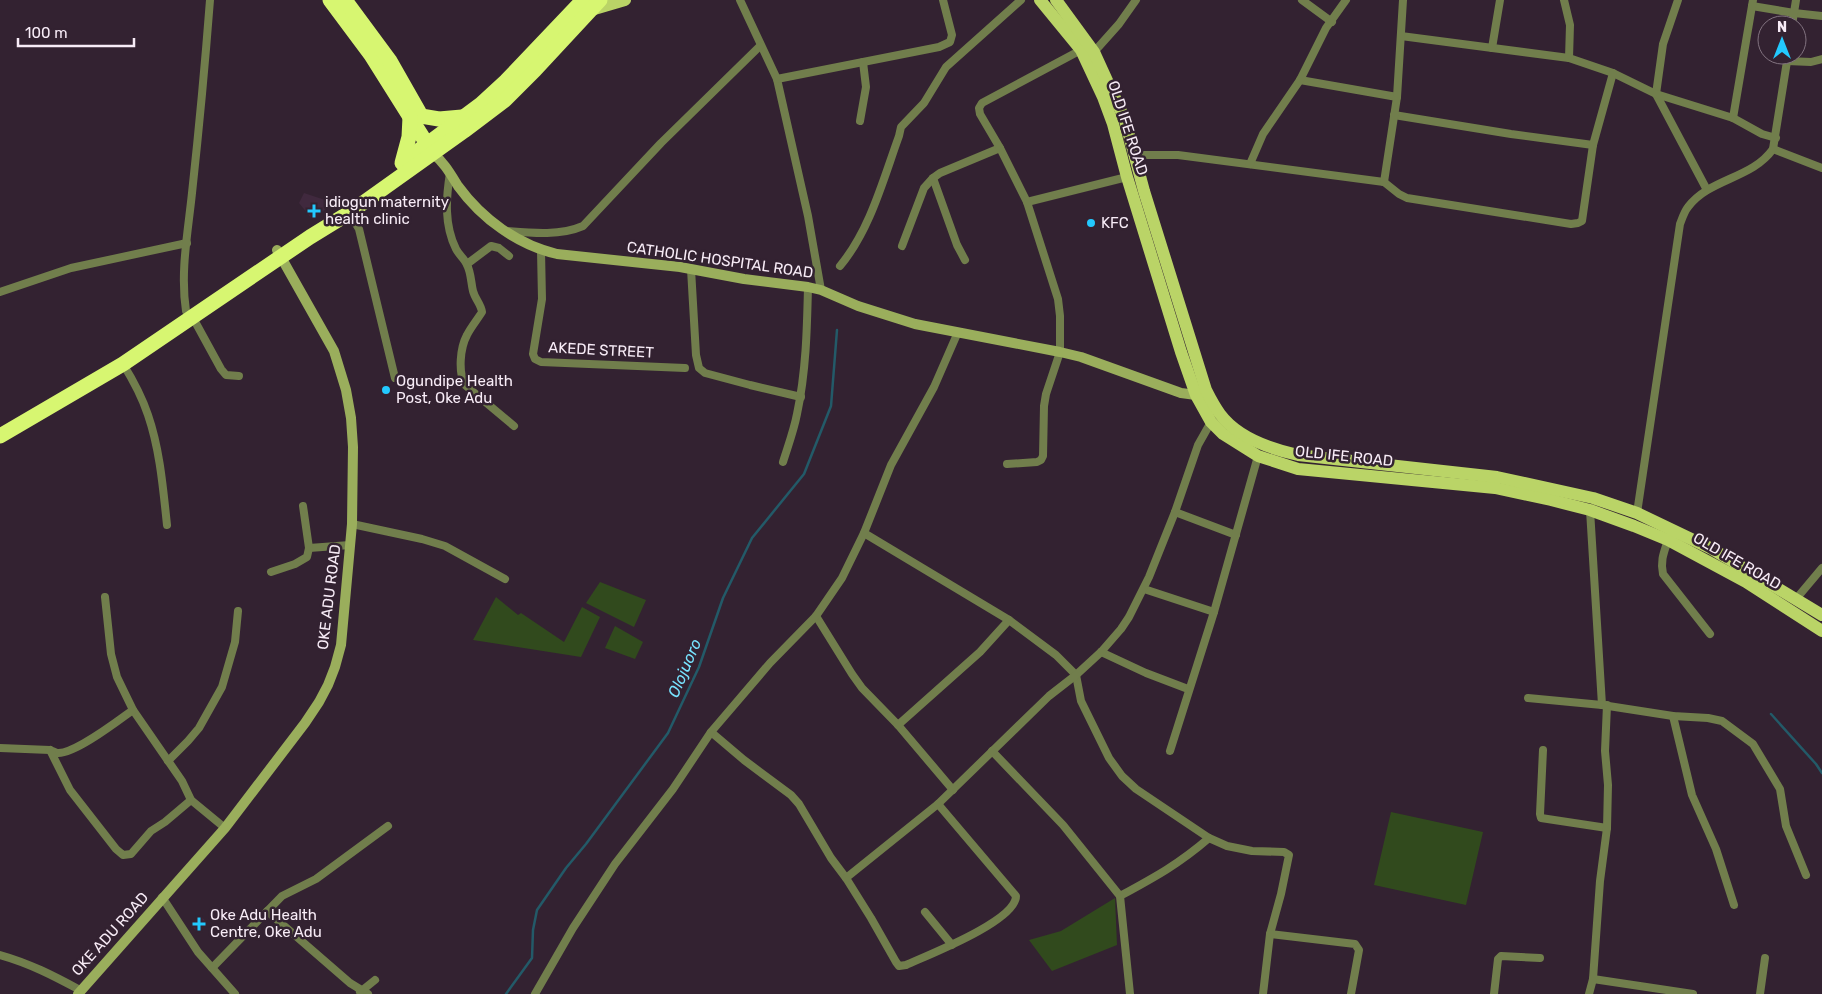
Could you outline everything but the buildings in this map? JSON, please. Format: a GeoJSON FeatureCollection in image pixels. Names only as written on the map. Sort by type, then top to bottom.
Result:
{"type":"FeatureCollection","features":[{"type":"Feature","properties":{"kind":"highway"},"geometry":{"type":"LineString","coordinates":[[330,0],[412,111],[435,149]]}},
{"type":"Feature","properties":{"kind":"highway"},"geometry":{"type":"LineString","coordinates":[[345,0],[390,61],[412,111],[409,137],[402,163]]}},
{"type":"Feature","properties":{"kind":"highway"},"geometry":{"type":"LineString","coordinates":[[0,436],[75,389],[280,253],[402,163],[435,149],[466,116],[591,3]]}},
{"type":"Feature","properties":{"kind":"highway"},"geometry":{"type":"LineString","coordinates":[[280,253],[349,213],[505,100],[591,3]]}},
{"type":"Feature","properties":{"kind":"highway"},"geometry":{"type":"LineString","coordinates":[[412,111],[447,120],[466,116]]}},
{"type":"Feature","properties":{"kind":"highway"},"geometry":{"type":"LineString","coordinates":[[0,429],[122,364],[189,314]]}},
{"type":"Feature","properties":{"kind":"main road"},"geometry":{"type":"LineString","coordinates":[[591,3],[625,0]]}},
{"type":"Feature","properties":{"kind":"main road","name":"OLD IFE ROAD"},"geometry":{"type":"LineString","coordinates":[[1040,0],[1088,51]]}},
{"type":"Feature","properties":{"kind":"main road","name":"OLD IFE ROAD"},"geometry":{"type":"LineString","coordinates":[[1056,0],[1088,51],[1135,155],[1183,321],[1206,390],[1221,415],[1231,425],[1259,442],[1282,452],[1498,477],[1593,498],[1638,513],[1712,549],[1822,615]]}},
{"type":"Feature","properties":{"kind":"main road","name":"OLD IFE ROAD"},"geometry":{"type":"LineString","coordinates":[[1119,122],[1127,177],[1180,352],[1196,395],[1211,422],[1238,444],[1258,456],[1298,469],[1495,488],[1590,510],[1668,540],[1746,582],[1822,631]]}},
{"type":"Feature","properties":{"kind":"main road"},"geometry":{"type":"LineString","coordinates":[[1784,607],[1794,598]]}},
{"type":"Feature","properties":{"kind":"street"},"geometry":{"type":"LineString","coordinates":[[210,0],[184,285],[189,314],[221,369],[226,375],[239,376]]}},
{"type":"Feature","properties":{"kind":"street"},"geometry":{"type":"LineString","coordinates":[[740,0],[777,80],[808,216],[821,290]]}},
{"type":"Feature","properties":{"kind":"street"},"geometry":{"type":"LineString","coordinates":[[777,80],[939,47],[950,42],[952,35],[943,0]]}},
{"type":"Feature","properties":{"kind":"street"},"geometry":{"type":"LineString","coordinates":[[840,266],[852,252],[866,224],[901,127],[924,103],[946,67],[1021,0]]}},
{"type":"Feature","properties":{"kind":"street"},"geometry":{"type":"LineString","coordinates":[[1007,464],[1037,462],[1043,456],[1045,400],[1060,352],[1060,316],[1055,285],[1027,202],[1000,148],[980,114],[979,108],[982,103],[1088,51],[1119,24],[1136,0]]}},
{"type":"Feature","properties":{"kind":"street"},"geometry":{"type":"LineString","coordinates":[[1302,0],[1332,22]]}},
{"type":"Feature","properties":{"kind":"street"},"geometry":{"type":"LineString","coordinates":[[1250,164],[1263,134],[1300,80],[1326,28],[1346,0]]}},
{"type":"Feature","properties":{"kind":"street"},"geometry":{"type":"LineString","coordinates":[[1384,182],[1397,97],[1404,0]]}},
{"type":"Feature","properties":{"kind":"street"},"geometry":{"type":"LineString","coordinates":[[1492,48],[1500,0]]}},
{"type":"Feature","properties":{"kind":"street"},"geometry":{"type":"LineString","coordinates":[[1564,0],[1570,25],[1569,58]]}},
{"type":"Feature","properties":{"kind":"street"},"geometry":{"type":"LineString","coordinates":[[1678,0],[1663,44],[1656,94],[1707,190]]}},
{"type":"Feature","properties":{"kind":"street"},"geometry":{"type":"LineString","coordinates":[[1794,13],[1796,0]]}},
{"type":"Feature","properties":{"kind":"street"},"geometry":{"type":"LineString","coordinates":[[1733,118],[1752,3],[1794,13],[1822,16]]}},
{"type":"Feature","properties":{"kind":"street"},"geometry":{"type":"LineString","coordinates":[[1401,36],[1569,58],[1613,73],[1656,94],[1733,118],[1762,134],[1776,138]]}},
{"type":"Feature","properties":{"kind":"street"},"geometry":{"type":"LineString","coordinates":[[505,231],[547,233],[583,226],[661,143],[760,46]]}},
{"type":"Feature","properties":{"kind":"street"},"geometry":{"type":"LineString","coordinates":[[1807,61],[1822,59]]}},
{"type":"Feature","properties":{"kind":"street"},"geometry":{"type":"LineString","coordinates":[[860,121],[866,87],[864,62]]}},
{"type":"Feature","properties":{"kind":"street"},"geometry":{"type":"LineString","coordinates":[[1638,513],[1680,224],[1686,209],[1694,199],[1707,190],[1756,166],[1767,158],[1773,149],[1776,138],[1787,65]]}},
{"type":"Feature","properties":{"kind":"street"},"geometry":{"type":"LineString","coordinates":[[1135,155],[1178,155],[1384,182],[1407,198],[1570,224],[1578,223],[1582,220],[1593,145],[1613,73]]}},
{"type":"Feature","properties":{"kind":"street"},"geometry":{"type":"LineString","coordinates":[[1300,80],[1397,97]]}},
{"type":"Feature","properties":{"kind":"street"},"geometry":{"type":"LineString","coordinates":[[1394,115],[1593,145]]}},
{"type":"Feature","properties":{"kind":"street"},"geometry":{"type":"LineString","coordinates":[[902,246],[924,188],[933,178],[940,173],[1000,148]]}},
{"type":"Feature","properties":{"kind":"street","name":"CATHOLIC HOSPITAL ROAD"},"geometry":{"type":"LineString","coordinates":[[435,149],[473,204],[505,231],[525,244],[541,251],[690,269],[751,280],[808,287],[915,324],[1081,357],[1181,393],[1196,395]]}},
{"type":"Feature","properties":{"kind":"street"},"geometry":{"type":"LineString","coordinates":[[1773,149],[1822,168]]}},
{"type":"Feature","properties":{"kind":"street"},"geometry":{"type":"LineString","coordinates":[[450,173],[446,198],[447,216],[456,250],[467,264],[474,294],[482,309],[482,312],[465,338],[460,368],[461,378],[465,385],[514,426]]}},
{"type":"Feature","properties":{"kind":"street"},"geometry":{"type":"LineString","coordinates":[[1027,202],[1127,177]]}},
{"type":"Feature","properties":{"kind":"street"},"geometry":{"type":"LineString","coordinates":[[933,178],[957,244],[965,260]]}},
{"type":"Feature","properties":{"kind":"street"},"geometry":{"type":"LineString","coordinates":[[349,213],[359,229],[394,378]]}},
{"type":"Feature","properties":{"kind":"street"},"geometry":{"type":"LineString","coordinates":[[0,292],[70,268],[187,243]]}},
{"type":"Feature","properties":{"kind":"street"},"geometry":{"type":"LineString","coordinates":[[467,264],[491,246],[499,248],[509,256]]}},
{"type":"Feature","properties":{"kind":"street","name":"AKEDE STREET"},"geometry":{"type":"LineString","coordinates":[[541,251],[542,299],[534,345],[533,354],[535,359],[541,362],[685,368]]}},
{"type":"Feature","properties":{"kind":"street","name":"OKE ADU ROAD"},"geometry":{"type":"LineString","coordinates":[[79,992],[225,828],[305,723],[328,685],[341,646],[352,524],[353,447],[351,418],[344,383],[334,351],[280,253]]}},
{"type":"Feature","properties":{"kind":"street"},"geometry":{"type":"LineString","coordinates":[[690,269],[696,355],[699,368],[705,373],[801,397]]}},
{"type":"Feature","properties":{"kind":"street"},"geometry":{"type":"LineString","coordinates":[[783,462],[801,397],[806,352],[808,287]]}},
{"type":"Feature","properties":{"kind":"street"},"geometry":{"type":"LineString","coordinates":[[535,994],[573,928],[615,864],[673,789],[711,732],[770,663],[816,616],[842,578],[864,533],[891,465],[934,387],[958,332]]}},
{"type":"Feature","properties":{"kind":"street"},"geometry":{"type":"LineString","coordinates":[[122,364],[137,388],[154,434],[162,481],[166,525]]}},
{"type":"Feature","properties":{"kind":"street"},"geometry":{"type":"LineString","coordinates":[[846,878],[938,804],[1049,696],[1101,652],[1129,617],[1144,589],[1175,512],[1198,445],[1211,422]]}},
{"type":"Feature","properties":{"kind":"street"},"geometry":{"type":"LineString","coordinates":[[1170,751],[1188,689],[1214,612],[1258,456]]}},
{"type":"Feature","properties":{"kind":"street"},"geometry":{"type":"LineString","coordinates":[[271,572],[307,558],[309,548],[303,506]]}},
{"type":"Feature","properties":{"kind":"street"},"geometry":{"type":"LineString","coordinates":[[1589,994],[1593,979],[1600,881],[1607,828],[1608,785],[1590,510]]}},
{"type":"Feature","properties":{"kind":"street"},"geometry":{"type":"LineString","coordinates":[[1175,512],[1236,535]]}},
{"type":"Feature","properties":{"kind":"street"},"geometry":{"type":"LineString","coordinates":[[352,524],[446,546],[505,579]]}},
{"type":"Feature","properties":{"kind":"street"},"geometry":{"type":"LineString","coordinates":[[864,533],[1009,620],[1056,655],[1076,675],[1081,701],[1109,758],[1122,776],[1136,789],[1208,838],[1239,849],[1284,852],[1289,855],[1270,934],[1263,994]]}},
{"type":"Feature","properties":{"kind":"street"},"geometry":{"type":"LineString","coordinates":[[1668,540],[1662,557],[1661,566],[1663,574],[1710,634]]}},
{"type":"Feature","properties":{"kind":"street"},"geometry":{"type":"LineString","coordinates":[[309,548],[350,545]]}},
{"type":"Feature","properties":{"kind":"street"},"geometry":{"type":"LineString","coordinates":[[1794,598],[1822,568]]}},
{"type":"Feature","properties":{"kind":"street"},"geometry":{"type":"LineString","coordinates":[[1144,589],[1214,612]]}},
{"type":"Feature","properties":{"kind":"street"},"geometry":{"type":"LineString","coordinates":[[105,597],[111,654],[117,677],[133,710],[182,781],[191,800],[225,828]]}},
{"type":"Feature","properties":{"kind":"street"},"geometry":{"type":"LineString","coordinates":[[168,761],[188,742],[199,728],[222,687],[235,642],[238,611]]}},
{"type":"Feature","properties":{"kind":"street"},"geometry":{"type":"LineString","coordinates":[[816,616],[862,688],[898,725],[953,790]]}},
{"type":"Feature","properties":{"kind":"street"},"geometry":{"type":"LineString","coordinates":[[898,725],[980,652],[1009,620]]}},
{"type":"Feature","properties":{"kind":"street"},"geometry":{"type":"LineString","coordinates":[[1101,652],[1146,673],[1188,689]]}},
{"type":"Feature","properties":{"kind":"street"},"geometry":{"type":"LineString","coordinates":[[1528,698],[1604,705],[1672,716],[1722,721],[1753,744],[1780,789],[1786,826],[1806,875]]}},
{"type":"Feature","properties":{"kind":"street"},"geometry":{"type":"LineString","coordinates":[[0,748],[50,750],[57,753],[67,751],[102,732],[133,710]]}},
{"type":"Feature","properties":{"kind":"street"},"geometry":{"type":"LineString","coordinates":[[1672,716],[1692,795],[1716,849],[1734,905]]}},
{"type":"Feature","properties":{"kind":"street"},"geometry":{"type":"LineString","coordinates":[[711,732],[744,760],[791,795],[804,810],[900,966],[952,945],[992,924],[1011,909],[1016,901],[1016,896],[938,804]]}},
{"type":"Feature","properties":{"kind":"street"},"geometry":{"type":"LineString","coordinates":[[50,750],[70,790],[116,849],[123,855],[131,854],[151,831],[191,800]]}},
{"type":"Feature","properties":{"kind":"street"},"geometry":{"type":"LineString","coordinates":[[1543,750],[1541,818],[1607,828]]}},
{"type":"Feature","properties":{"kind":"street"},"geometry":{"type":"LineString","coordinates":[[992,751],[1063,825],[1120,896],[1130,994]]}},
{"type":"Feature","properties":{"kind":"street"},"geometry":{"type":"LineString","coordinates":[[212,968],[282,896],[316,878],[388,826]]}},
{"type":"Feature","properties":{"kind":"street"},"geometry":{"type":"LineString","coordinates":[[1120,896],[1172,868],[1208,838]]}},
{"type":"Feature","properties":{"kind":"street"},"geometry":{"type":"LineString","coordinates":[[162,897],[198,952],[235,994]]}},
{"type":"Feature","properties":{"kind":"street"},"geometry":{"type":"LineString","coordinates":[[267,911],[363,993],[374,980]]}},
{"type":"Feature","properties":{"kind":"street"},"geometry":{"type":"LineString","coordinates":[[925,912],[952,945]]}},
{"type":"Feature","properties":{"kind":"street"},"geometry":{"type":"LineString","coordinates":[[1270,934],[1355,944],[1359,950],[1359,959],[1351,994]]}},
{"type":"Feature","properties":{"kind":"street"},"geometry":{"type":"LineString","coordinates":[[0,954],[39,968],[79,992]]}},
{"type":"Feature","properties":{"kind":"street"},"geometry":{"type":"LineString","coordinates":[[1494,994],[1498,959],[1501,956],[1540,958]]}},
{"type":"Feature","properties":{"kind":"street"},"geometry":{"type":"LineString","coordinates":[[1760,994],[1765,958]]}},
{"type":"Feature","properties":{"kind":"street"},"geometry":{"type":"LineString","coordinates":[[1593,979],[1693,994]]}},
{"type":"Feature","properties":{"kind":"shaded area","name":"idiogun maternity health clinic"},"geometry":{"type":"Polygon","coordinates":[[[304,193],[334,203],[312,219],[299,203],[304,193]]]}},
{"type":"Feature","properties":{"kind":"shaded area","name":"Oke Adu Health Centre, Oke Adu"},"geometry":{"type":"Polygon","coordinates":[[[201,916],[207,923],[197,932],[191,925],[201,916]]]}},
{"type":"Feature","properties":{"kind":"green space"},"geometry":{"type":"Polygon","coordinates":[[[600,582],[646,600],[634,627],[586,603],[600,582]]]}},
{"type":"Feature","properties":{"kind":"green space"},"geometry":{"type":"Polygon","coordinates":[[[496,597],[518,615],[521,613],[564,642],[582,607],[600,617],[581,657],[473,640],[496,597]]]}},
{"type":"Feature","properties":{"kind":"green space"},"geometry":{"type":"Polygon","coordinates":[[[615,626],[643,642],[635,659],[605,648],[615,626]]]}},
{"type":"Feature","properties":{"kind":"green space"},"geometry":{"type":"Polygon","coordinates":[[[1391,812],[1483,832],[1466,905],[1374,885],[1391,812]]]}},
{"type":"Feature","properties":{"kind":"green space"},"geometry":{"type":"Polygon","coordinates":[[[1115,898],[1117,945],[1052,971],[1029,940],[1061,931],[1115,898]]]}},
{"type":"Feature","properties":{"kind":"waterway","name":"Olojuoro"},"geometry":{"type":"LineString","coordinates":[[506,994],[532,958],[533,930],[537,910],[566,868],[668,733],[699,667],[723,598],[752,538],[804,474],[831,406],[837,330]]}},
{"type":"Feature","properties":{"kind":"waterway"},"geometry":{"type":"LineString","coordinates":[[1771,714],[1822,773]]}},
{"type":"Feature","properties":{"kind":"place","name":"idiogun maternity health clinic"},"geometry":{"type":"Point","coordinates":[314,211]}},
{"type":"Feature","properties":{"kind":"place","name":"KFC"},"geometry":{"type":"Point","coordinates":[1091,223]}},
{"type":"Feature","properties":{"kind":"place","name":"Ogundipe Health Post, Oke Adu"},"geometry":{"type":"Point","coordinates":[386,390]}},
{"type":"Feature","properties":{"kind":"place","name":"Oke Adu Health Centre, Oke Adu"},"geometry":{"type":"Point","coordinates":[199,924]}}]}
